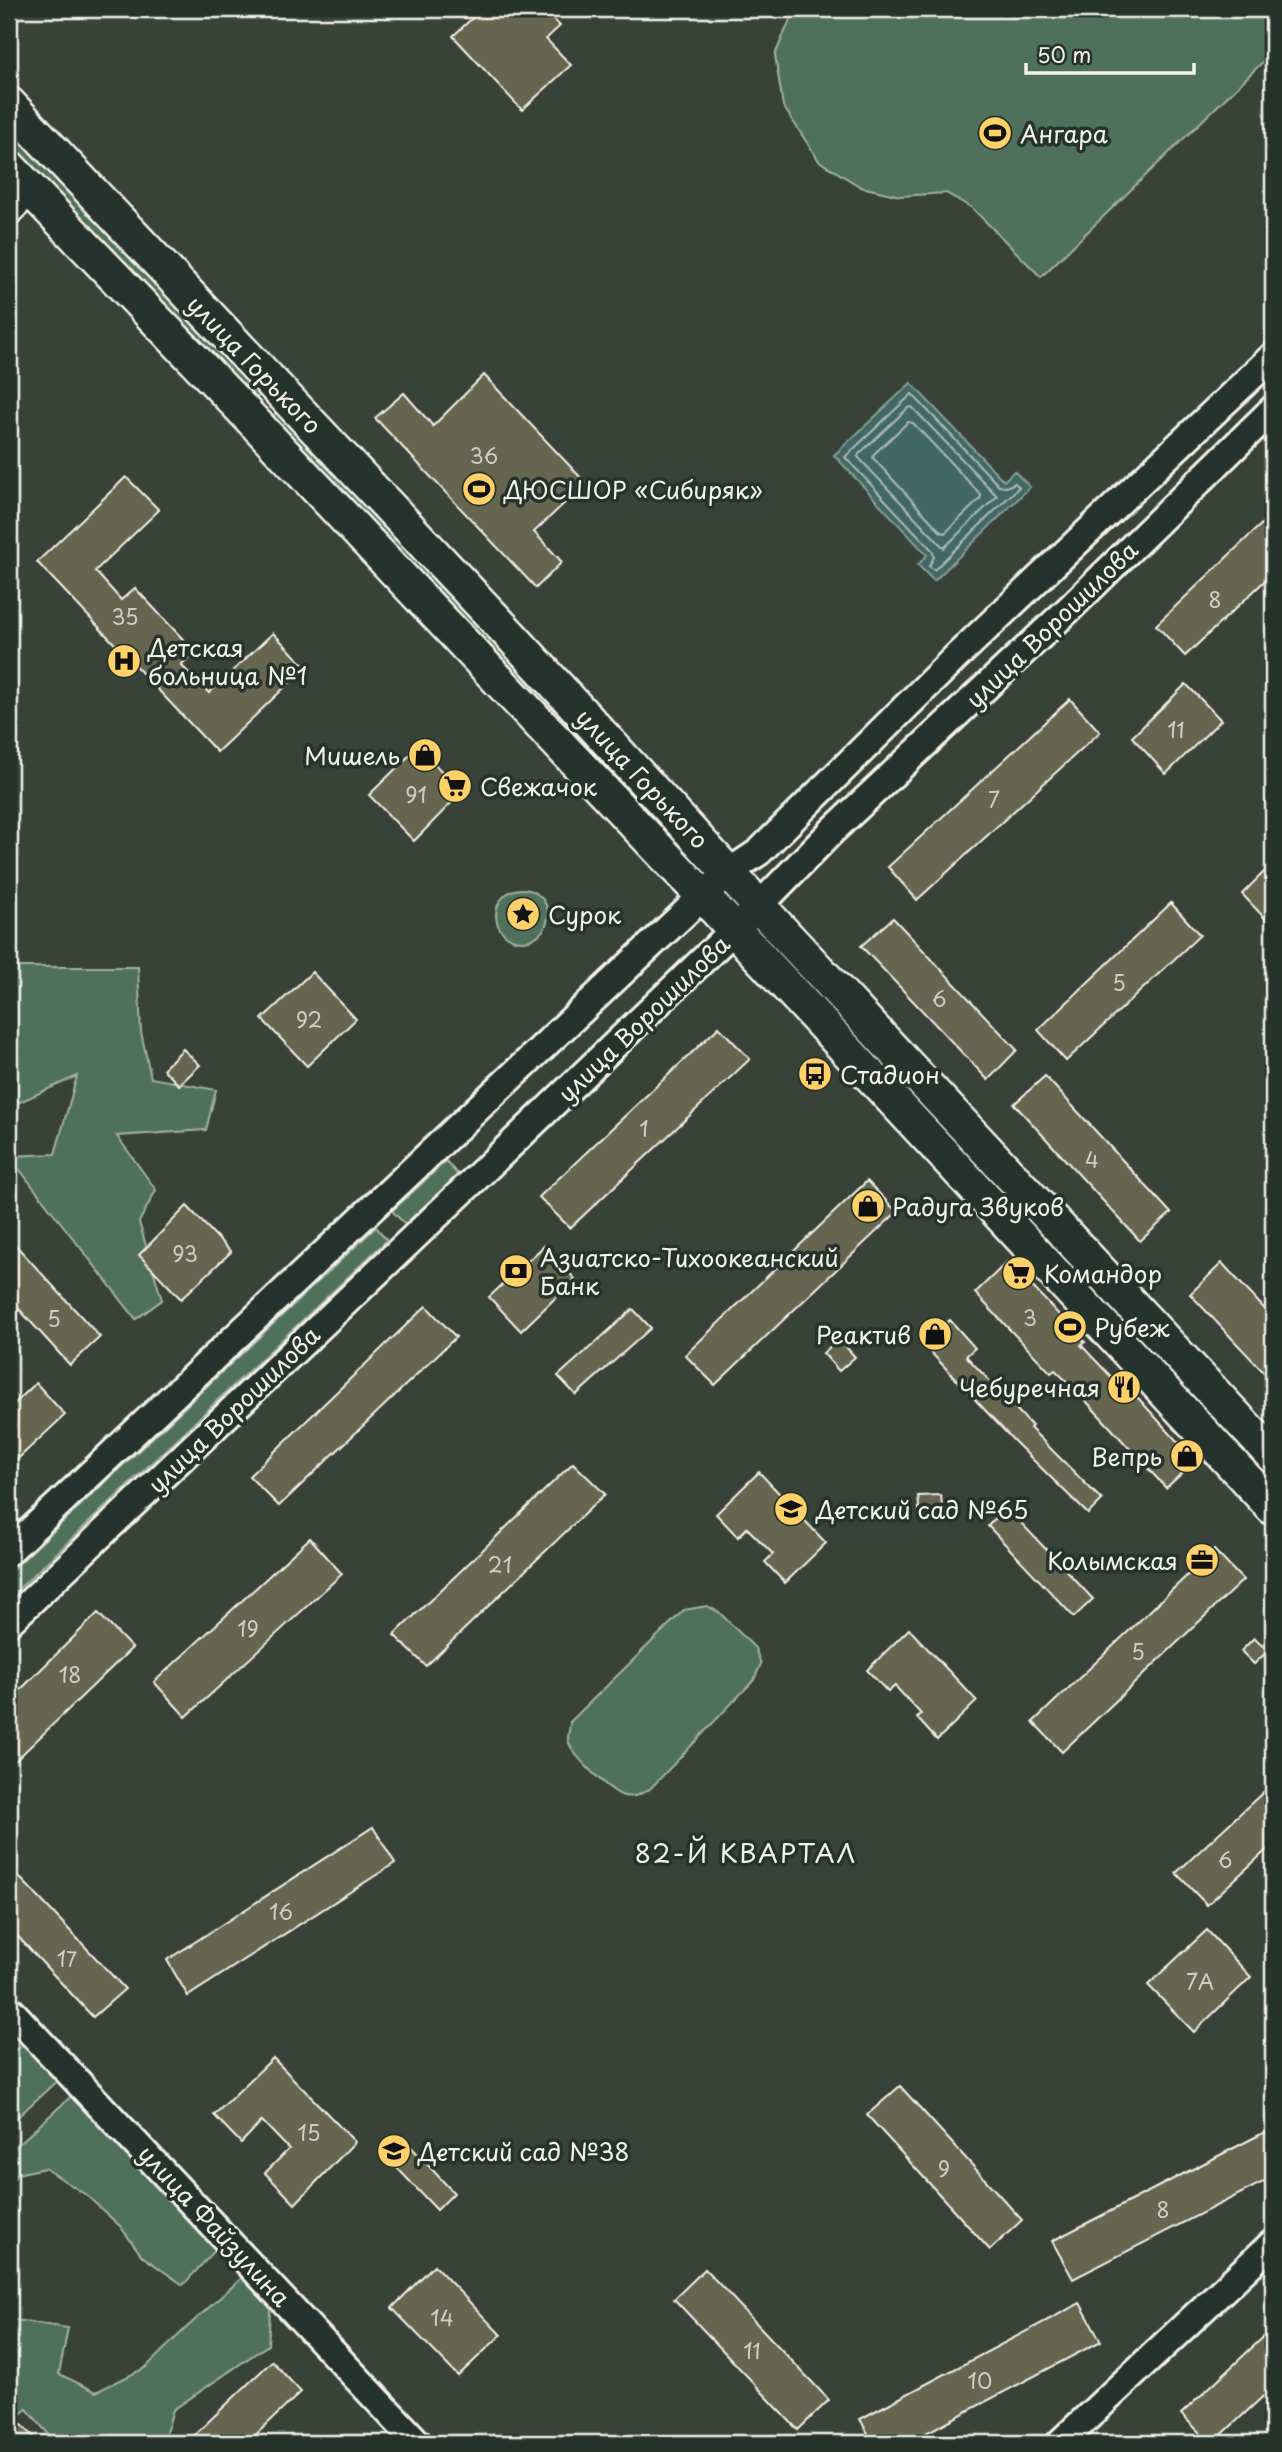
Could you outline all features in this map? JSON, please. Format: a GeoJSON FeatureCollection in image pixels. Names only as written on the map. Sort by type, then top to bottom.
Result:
{"type":"FeatureCollection","features":[{"type":"Feature","properties":{"kind":"main road","name":"улица Горького"},"geometry":{"type":"LineString","coordinates":[[9,104],[270,378],[1273,1456]]}},
{"type":"Feature","properties":{"kind":"main road","name":"улица Горького"},"geometry":{"type":"LineString","coordinates":[[16,189],[238,405],[703,896],[1273,1508]]}},
{"type":"Feature","properties":{"kind":"main road"},"geometry":{"type":"LineString","coordinates":[[238,405],[252,415],[264,413],[274,396],[270,378]]}},
{"type":"Feature","properties":{"kind":"street","name":"улица Ворошилова"},"geometry":{"type":"LineString","coordinates":[[9,1551],[703,896],[729,872],[760,852],[957,656],[1273,356]]}},
{"type":"Feature","properties":{"kind":"street","name":"улица Ворошилова"},"geometry":{"type":"LineString","coordinates":[[9,1622],[475,1179],[759,906],[832,831],[1069,609],[1273,410]]}},
{"type":"Feature","properties":{"kind":"street","name":"улица Файзулина"},"geometry":{"type":"LineString","coordinates":[[9,2009],[418,2443]]}},
{"type":"Feature","properties":{"kind":"street"},"geometry":{"type":"LineString","coordinates":[[1060,2443],[1273,2243]]}},
{"type":"Feature","properties":{"kind":"green space","name":"Ангара"},"geometry":{"type":"Polygon","coordinates":[[[786,9],[1273,9],[1273,52],[1041,277],[972,208],[946,193],[900,196],[861,187],[819,161],[783,106],[775,55],[792,15],[786,9]]]}},
{"type":"Feature","properties":{"kind":"green space"},"geometry":{"type":"Polygon","coordinates":[[[9,123],[264,391],[250,405],[9,152],[9,123]]]}},
{"type":"Feature","properties":{"kind":"green space"},"geometry":{"type":"Polygon","coordinates":[[[281,408],[544,693],[519,684],[267,422],[281,408]]]}},
{"type":"Feature","properties":{"kind":"green space"},"geometry":{"type":"Polygon","coordinates":[[[522,889],[532,891],[540,897],[546,905],[546,925],[540,933],[532,939],[522,941],[512,939],[504,933],[498,925],[496,915],[498,905],[504,897],[512,891],[522,889]]]}},
{"type":"Feature","properties":{"kind":"green space"},"geometry":{"type":"Polygon","coordinates":[[[9,967],[138,967],[141,1032],[151,1078],[216,1090],[206,1130],[117,1136],[156,1190],[139,1222],[162,1300],[136,1319],[9,1156],[55,1154],[77,1076],[13,1105],[9,1100],[9,967]]]}},
{"type":"Feature","properties":{"kind":"green space"},"geometry":{"type":"Polygon","coordinates":[[[446,1161],[458,1175],[405,1224],[392,1211],[446,1161]]]}},
{"type":"Feature","properties":{"kind":"green space"},"geometry":{"type":"Polygon","coordinates":[[[376,1227],[387,1240],[9,1598],[9,1573],[376,1227]]]}},
{"type":"Feature","properties":{"kind":"green space"},"geometry":{"type":"Polygon","coordinates":[[[1127,1317],[1273,1471],[1273,1490],[1118,1325],[1127,1317]]]}},
{"type":"Feature","properties":{"kind":"green space"},"geometry":{"type":"Polygon","coordinates":[[[707,1606],[719,1612],[755,1648],[761,1664],[754,1680],[650,1789],[634,1796],[624,1796],[600,1780],[575,1753],[568,1739],[570,1722],[684,1610],[707,1606]]]}},
{"type":"Feature","properties":{"kind":"green space"},"geometry":{"type":"Polygon","coordinates":[[[22,2046],[62,2076],[9,2125],[9,2053],[22,2046]]]}},
{"type":"Feature","properties":{"kind":"green space"},"geometry":{"type":"Polygon","coordinates":[[[78,2090],[222,2243],[183,2285],[142,2256],[120,2226],[86,2195],[45,2168],[17,2174],[9,2186],[9,2153],[78,2090]]]}},
{"type":"Feature","properties":{"kind":"green space"},"geometry":{"type":"Polygon","coordinates":[[[245,2275],[271,2296],[268,2345],[173,2410],[163,2443],[56,2443],[27,2409],[9,2423],[9,2319],[68,2328],[59,2374],[96,2392],[145,2368],[245,2275]]]}},
{"type":"Feature","properties":{"kind":"water"},"geometry":{"type":"Polygon","coordinates":[[[911,383],[1004,481],[1014,471],[1030,487],[934,581],[918,565],[927,555],[834,455],[911,383]]]}},
{"type":"Feature","properties":{"kind":"building"},"geometry":{"type":"Polygon","coordinates":[[[482,9],[544,9],[560,26],[546,39],[571,65],[522,110],[453,36],[482,9]]]}},
{"type":"Feature","properties":{"kind":"building"},"geometry":{"type":"Polygon","coordinates":[[[484,375],[586,483],[534,532],[562,562],[536,588],[375,418],[404,393],[433,426],[484,375]]]}},
{"type":"Feature","properties":{"kind":"building"},"geometry":{"type":"Polygon","coordinates":[[[126,477],[159,510],[95,571],[121,600],[135,588],[195,652],[181,665],[209,693],[273,633],[306,667],[217,752],[37,562],[126,477]]]}},
{"type":"Feature","properties":{"kind":"building"},"geometry":{"type":"Polygon","coordinates":[[[1273,513],[1273,573],[1185,656],[1156,625],[1273,513]]]}},
{"type":"Feature","properties":{"kind":"building"},"geometry":{"type":"Polygon","coordinates":[[[1186,684],[1221,720],[1166,774],[1132,737],[1186,684]]]}},
{"type":"Feature","properties":{"kind":"building"},"geometry":{"type":"Polygon","coordinates":[[[1070,699],[1100,732],[917,900],[888,867],[1070,699]]]}},
{"type":"Feature","properties":{"kind":"building"},"geometry":{"type":"Polygon","coordinates":[[[418,747],[462,792],[414,841],[369,795],[418,747]]]}},
{"type":"Feature","properties":{"kind":"building"},"geometry":{"type":"Polygon","coordinates":[[[1273,863],[1273,927],[1242,894],[1273,863]]]}},
{"type":"Feature","properties":{"kind":"building"},"geometry":{"type":"Polygon","coordinates":[[[1171,903],[1200,935],[1066,1061],[1038,1030],[1171,903]]]}},
{"type":"Feature","properties":{"kind":"building"},"geometry":{"type":"Polygon","coordinates":[[[893,918],[1017,1050],[988,1080],[861,946],[893,918]]]}},
{"type":"Feature","properties":{"kind":"building"},"geometry":{"type":"Polygon","coordinates":[[[312,972],[356,1019],[307,1066],[262,1019],[312,972]]]}},
{"type":"Feature","properties":{"kind":"building"},"geometry":{"type":"Polygon","coordinates":[[[719,1027],[750,1059],[570,1228],[539,1197],[719,1027]]]}},
{"type":"Feature","properties":{"kind":"building"},"geometry":{"type":"Polygon","coordinates":[[[183,1049],[200,1065],[179,1085],[163,1069],[183,1049]]]}},
{"type":"Feature","properties":{"kind":"building"},"geometry":{"type":"Polygon","coordinates":[[[1045,1076],[1171,1213],[1140,1241],[1014,1104],[1045,1076]]]}},
{"type":"Feature","properties":{"kind":"building"},"geometry":{"type":"Polygon","coordinates":[[[867,1181],[897,1212],[715,1385],[685,1355],[867,1181]]]}},
{"type":"Feature","properties":{"kind":"building"},"geometry":{"type":"Polygon","coordinates":[[[187,1206],[231,1252],[181,1299],[139,1255],[187,1206]]]}},
{"type":"Feature","properties":{"kind":"building"},"geometry":{"type":"Polygon","coordinates":[[[9,1238],[100,1337],[70,1365],[9,1298],[9,1238]]]}},
{"type":"Feature","properties":{"kind":"building"},"geometry":{"type":"Polygon","coordinates":[[[544,1246],[575,1279],[521,1331],[489,1297],[544,1246]]]}},
{"type":"Feature","properties":{"kind":"building"},"geometry":{"type":"Polygon","coordinates":[[[1008,1261],[1085,1342],[1081,1345],[1117,1383],[1121,1379],[1195,1461],[1166,1488],[1074,1388],[1055,1370],[1051,1373],[975,1293],[1008,1261]]]}},
{"type":"Feature","properties":{"kind":"building"},"geometry":{"type":"Polygon","coordinates":[[[1222,1263],[1273,1318],[1273,1382],[1190,1294],[1222,1263]]]}},
{"type":"Feature","properties":{"kind":"building"},"geometry":{"type":"Polygon","coordinates":[[[426,1306],[456,1337],[279,1506],[249,1476],[426,1306]]]}},
{"type":"Feature","properties":{"kind":"building"},"geometry":{"type":"Polygon","coordinates":[[[633,1309],[651,1328],[576,1395],[558,1376],[633,1309]]]}},
{"type":"Feature","properties":{"kind":"building"},"geometry":{"type":"Polygon","coordinates":[[[950,1320],[975,1348],[966,1356],[1032,1426],[1030,1428],[1102,1500],[1088,1514],[1015,1442],[923,1344],[950,1320]]]}},
{"type":"Feature","properties":{"kind":"building"},"geometry":{"type":"Polygon","coordinates":[[[839,1339],[855,1357],[839,1371],[823,1353],[839,1339]]]}},
{"type":"Feature","properties":{"kind":"building"},"geometry":{"type":"Polygon","coordinates":[[[36,1383],[65,1415],[9,1467],[9,1409],[36,1383]]]}},
{"type":"Feature","properties":{"kind":"building"},"geometry":{"type":"Polygon","coordinates":[[[573,1463],[605,1494],[426,1666],[394,1635],[573,1463]]]}},
{"type":"Feature","properties":{"kind":"building"},"geometry":{"type":"Polygon","coordinates":[[[759,1472],[826,1543],[785,1583],[765,1562],[773,1554],[747,1528],[738,1537],[716,1514],[759,1472]]]}},
{"type":"Feature","properties":{"kind":"building"},"geometry":{"type":"Polygon","coordinates":[[[941,1495],[943,1518],[920,1520],[918,1496],[941,1495]]]}},
{"type":"Feature","properties":{"kind":"building"},"geometry":{"type":"Polygon","coordinates":[[[1006,1507],[1093,1599],[1074,1617],[988,1526],[1006,1507]]]}},
{"type":"Feature","properties":{"kind":"building"},"geometry":{"type":"Polygon","coordinates":[[[310,1538],[342,1574],[186,1717],[154,1682],[310,1538]]]}},
{"type":"Feature","properties":{"kind":"building"},"geometry":{"type":"Polygon","coordinates":[[[1214,1550],[1243,1580],[1062,1752],[1033,1722],[1214,1550]]]}},
{"type":"Feature","properties":{"kind":"building"},"geometry":{"type":"Polygon","coordinates":[[[98,1613],[132,1648],[9,1767],[9,1701],[98,1613]]]}},
{"type":"Feature","properties":{"kind":"building"},"geometry":{"type":"Polygon","coordinates":[[[909,1629],[977,1701],[937,1740],[917,1718],[921,1714],[895,1686],[888,1692],[867,1670],[909,1629]]]}},
{"type":"Feature","properties":{"kind":"building"},"geometry":{"type":"Polygon","coordinates":[[[1254,1638],[1268,1651],[1254,1664],[1241,1651],[1254,1638]]]}},
{"type":"Feature","properties":{"kind":"building"},"geometry":{"type":"Polygon","coordinates":[[[1273,1783],[1273,1844],[1207,1905],[1176,1873],[1273,1783]]]}},
{"type":"Feature","properties":{"kind":"building"},"geometry":{"type":"Polygon","coordinates":[[[373,1827],[395,1863],[188,1996],[167,1960],[373,1827]]]}},
{"type":"Feature","properties":{"kind":"building"},"geometry":{"type":"Polygon","coordinates":[[[9,1866],[125,1989],[93,2017],[9,1927],[9,1866]]]}},
{"type":"Feature","properties":{"kind":"building"},"geometry":{"type":"Polygon","coordinates":[[[1207,1930],[1251,1977],[1194,2032],[1148,1985],[1207,1930]]]}},
{"type":"Feature","properties":{"kind":"building"},"geometry":{"type":"Polygon","coordinates":[[[273,2058],[355,2142],[295,2204],[265,2173],[289,2149],[262,2121],[241,2143],[214,2115],[273,2058]]]}},
{"type":"Feature","properties":{"kind":"building"},"geometry":{"type":"Polygon","coordinates":[[[900,2086],[1022,2220],[990,2250],[867,2115],[900,2086]]]}},
{"type":"Feature","properties":{"kind":"building"},"geometry":{"type":"Polygon","coordinates":[[[1273,2128],[1273,2177],[1073,2279],[1052,2241],[1273,2128]]]}},
{"type":"Feature","properties":{"kind":"building"},"geometry":{"type":"Polygon","coordinates":[[[401,2136],[454,2193],[437,2210],[383,2153],[401,2136]]]}},
{"type":"Feature","properties":{"kind":"building"},"geometry":{"type":"Polygon","coordinates":[[[434,2265],[501,2335],[458,2376],[392,2308],[434,2265]]]}},
{"type":"Feature","properties":{"kind":"building"},"geometry":{"type":"Polygon","coordinates":[[[705,2269],[829,2400],[798,2430],[674,2299],[705,2269]]]}},
{"type":"Feature","properties":{"kind":"building"},"geometry":{"type":"Polygon","coordinates":[[[1080,2303],[1101,2341],[907,2443],[873,2443],[860,2419],[1080,2303]]]}},
{"type":"Feature","properties":{"kind":"building"},"geometry":{"type":"Polygon","coordinates":[[[1273,2328],[1273,2387],[1210,2443],[1181,2414],[1273,2328]]]}},
{"type":"Feature","properties":{"kind":"building"},"geometry":{"type":"Polygon","coordinates":[[[272,2361],[301,2392],[247,2443],[186,2443],[272,2361]]]}},
{"type":"Feature","properties":{"kind":"building"},"geometry":{"type":"Polygon","coordinates":[[[20,2423],[40,2443],[9,2443],[9,2433],[20,2423]]]}},
{"type":"Feature","properties":{"kind":"place","name":"Ангара"},"geometry":{"type":"Point","coordinates":[995,133]}},
{"type":"Feature","properties":{"kind":"place","name":"ДЮСШОР «Сибиряк»"},"geometry":{"type":"Point","coordinates":[479,489]}},
{"type":"Feature","properties":{"kind":"place","name":"Детская больница №1"},"geometry":{"type":"Point","coordinates":[124,661]}},
{"type":"Feature","properties":{"kind":"place","name":"Мишель"},"geometry":{"type":"Point","coordinates":[425,755]}},
{"type":"Feature","properties":{"kind":"place","name":"Свежачок"},"geometry":{"type":"Point","coordinates":[455,786]}},
{"type":"Feature","properties":{"kind":"place","name":"Сурок"},"geometry":{"type":"Point","coordinates":[523,914]}},
{"type":"Feature","properties":{"kind":"place","name":"Стадион"},"geometry":{"type":"Point","coordinates":[815,1074]}},
{"type":"Feature","properties":{"kind":"place","name":"Радуга Звуков"},"geometry":{"type":"Point","coordinates":[868,1206]}},
{"type":"Feature","properties":{"kind":"place","name":"Азиатско-Тихоокеанский Банк"},"geometry":{"type":"Point","coordinates":[516,1271]}},
{"type":"Feature","properties":{"kind":"place","name":"Командор"},"geometry":{"type":"Point","coordinates":[1019,1273]}},
{"type":"Feature","properties":{"kind":"place","name":"Рубеж"},"geometry":{"type":"Point","coordinates":[1070,1327]}},
{"type":"Feature","properties":{"kind":"place","name":"Реактив"},"geometry":{"type":"Point","coordinates":[935,1334]}},
{"type":"Feature","properties":{"kind":"place","name":"Чебуречная"},"geometry":{"type":"Point","coordinates":[1124,1387]}},
{"type":"Feature","properties":{"kind":"place","name":"Вепрь"},"geometry":{"type":"Point","coordinates":[1187,1456]}},
{"type":"Feature","properties":{"kind":"place","name":"Детский сад №65"},"geometry":{"type":"Point","coordinates":[791,1509]}},
{"type":"Feature","properties":{"kind":"place","name":"Колымская"},"geometry":{"type":"Point","coordinates":[1202,1560]}},
{"type":"Feature","properties":{"kind":"place","name":"Детский сад №38"},"geometry":{"type":"Point","coordinates":[394,2151]}},
{"type":"Feature","properties":{"kind":"district","name":"82-Й КВАРТАЛ"},"geometry":{"type":"Point","coordinates":[746,1852]}}]}
